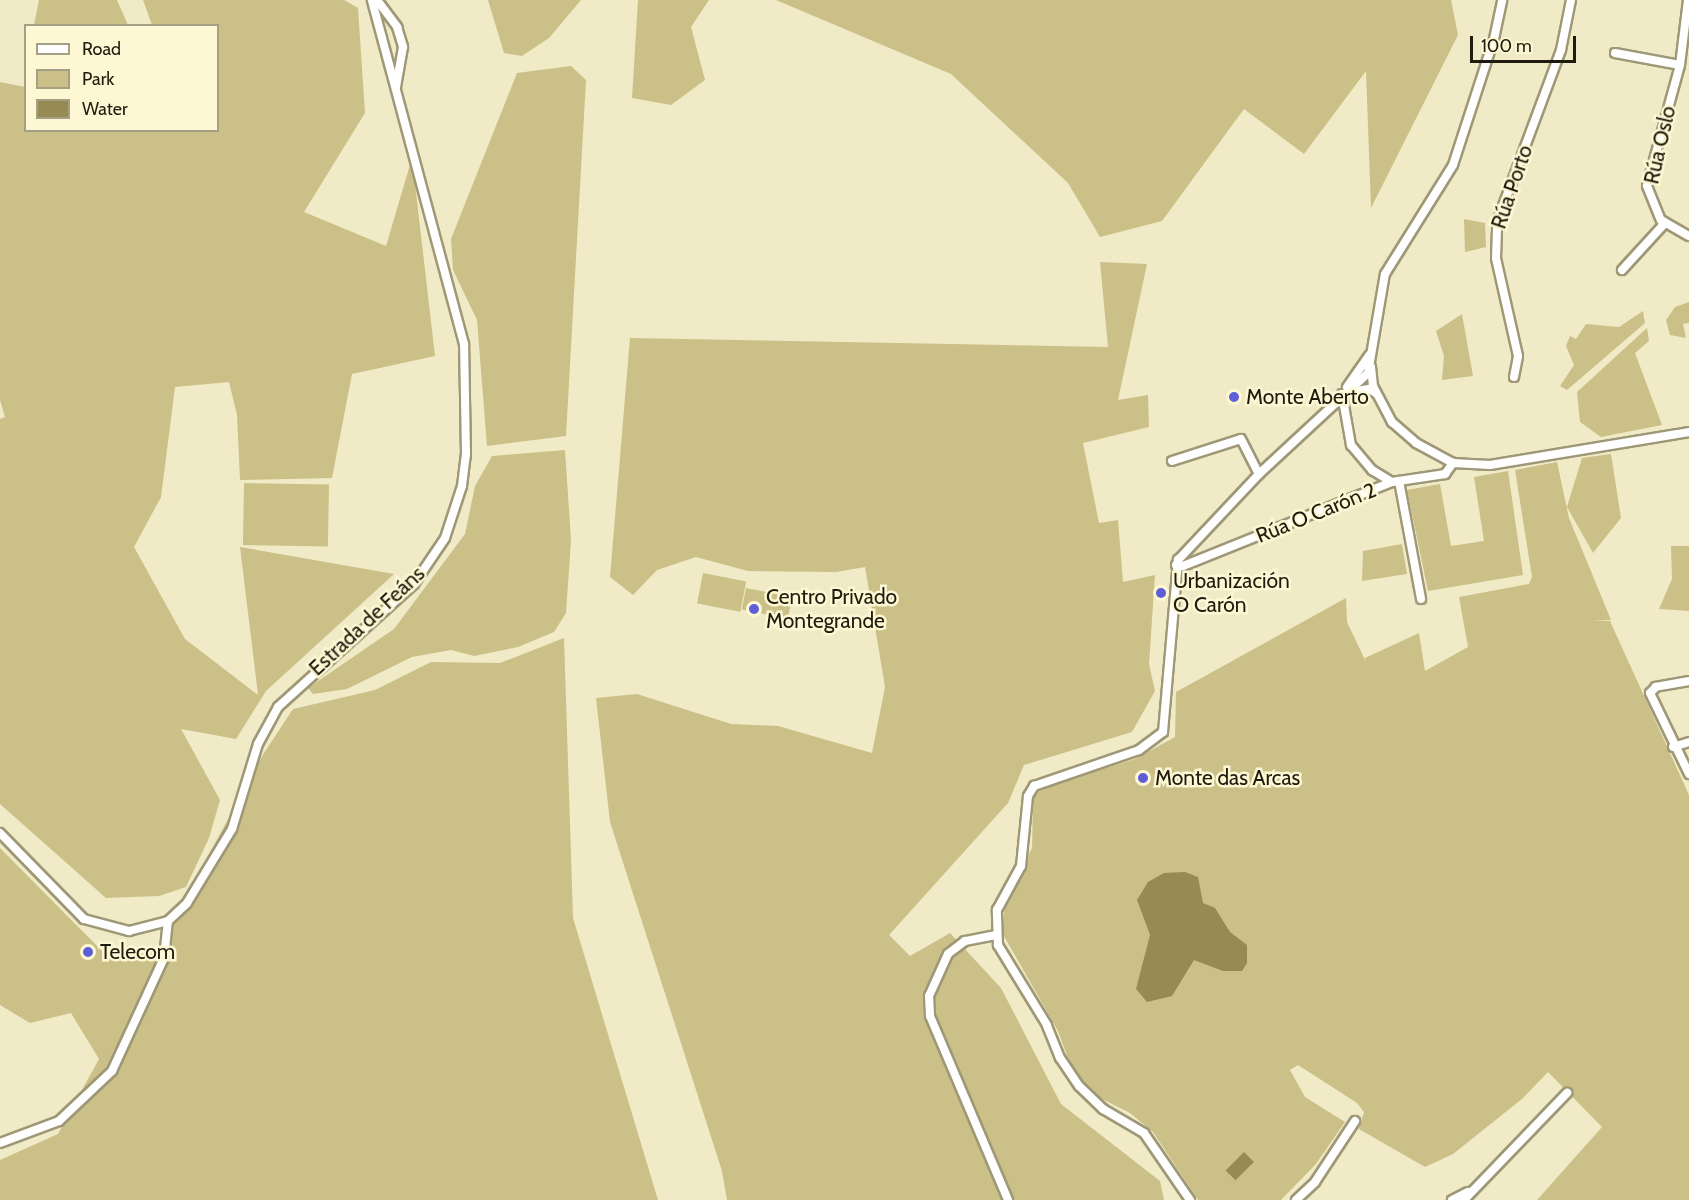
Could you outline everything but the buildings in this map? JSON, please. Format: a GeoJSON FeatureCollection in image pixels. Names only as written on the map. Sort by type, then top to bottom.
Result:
{"type":"FeatureCollection","features":[{"type":"Feature","properties":{"kind":"street","name":"Estrada de Feáns"},"geometry":{"type":"LineString","coordinates":[[374,0],[397,27],[404,47],[396,88]]}},
{"type":"Feature","properties":{"kind":"street","name":"Estrada de Feáns"},"geometry":{"type":"LineString","coordinates":[[168,921],[187,903],[232,829],[258,744],[278,707],[414,584],[445,538],[454,516],[466,454],[464,344],[374,0]]}},
{"type":"Feature","properties":{"kind":"street"},"geometry":{"type":"LineString","coordinates":[[1502,0],[1494,39],[1453,165],[1385,274],[1370,374],[1376,393],[1403,434],[1453,463],[1490,465],[1689,432]]}},
{"type":"Feature","properties":{"kind":"street","name":"Rúa Porto"},"geometry":{"type":"LineString","coordinates":[[1514,377],[1518,356],[1496,258],[1497,222],[1561,50],[1570,0]]}},
{"type":"Feature","properties":{"kind":"street","name":"Rúa Oslo"},"geometry":{"type":"LineString","coordinates":[[1688,0],[1680,64],[1647,186],[1651,205],[1665,223],[1689,236]]}},
{"type":"Feature","properties":{"kind":"street"},"geometry":{"type":"LineString","coordinates":[[1615,53],[1680,64]]}},
{"type":"Feature","properties":{"kind":"street"},"geometry":{"type":"LineString","coordinates":[[1622,270],[1665,223]]}},
{"type":"Feature","properties":{"kind":"street"},"geometry":{"type":"LineString","coordinates":[[1372,351],[1342,394],[1351,445],[1372,470],[1395,482],[1421,599]]}},
{"type":"Feature","properties":{"kind":"street"},"geometry":{"type":"LineString","coordinates":[[1354,376],[1370,374]]}},
{"type":"Feature","properties":{"kind":"street"},"geometry":{"type":"LineString","coordinates":[[1190,1200],[1144,1133],[1103,1109],[1079,1086],[996,935],[997,910],[1024,854],[1028,796],[1034,786],[1139,750],[1163,732],[1176,565],[1191,542],[1342,394],[1370,374]]}},
{"type":"Feature","properties":{"kind":"street"},"geometry":{"type":"LineString","coordinates":[[1342,394],[1369,389],[1376,393]]}},
{"type":"Feature","properties":{"kind":"street"},"geometry":{"type":"LineString","coordinates":[[1172,461],[1241,439],[1259,474]]}},
{"type":"Feature","properties":{"kind":"street","name":"Rúa O Carón 2"},"geometry":{"type":"LineString","coordinates":[[1176,565],[1184,566],[1395,482],[1445,474],[1453,463]]}},
{"type":"Feature","properties":{"kind":"street"},"geometry":{"type":"LineString","coordinates":[[1689,681],[1656,687],[1650,693],[1673,747],[1689,774]]}},
{"type":"Feature","properties":{"kind":"street"},"geometry":{"type":"LineString","coordinates":[[1673,747],[1689,742]]}},
{"type":"Feature","properties":{"kind":"street"},"geometry":{"type":"LineString","coordinates":[[0,833],[84,919],[129,931],[168,921],[165,958],[111,1071],[59,1121],[0,1143]]}},
{"type":"Feature","properties":{"kind":"street"},"geometry":{"type":"LineString","coordinates":[[996,935],[965,941],[948,954],[929,996],[930,1016],[1008,1200]]}},
{"type":"Feature","properties":{"kind":"street"},"geometry":{"type":"LineString","coordinates":[[1464,1200],[1567,1093]]}},
{"type":"Feature","properties":{"kind":"street"},"geometry":{"type":"LineString","coordinates":[[1296,1200],[1315,1182],[1355,1121]]}},
{"type":"Feature","properties":{"kind":"street"},"geometry":{"type":"LineString","coordinates":[[1452,1200],[1472,1190]]}},
{"type":"Feature","properties":{"kind":"green space"},"geometry":{"type":"Polygon","coordinates":[[[39,0],[117,0],[128,24],[34,24],[39,0]]]}},
{"type":"Feature","properties":{"kind":"green space"},"geometry":{"type":"Polygon","coordinates":[[[143,0],[344,0],[358,8],[365,113],[304,212],[386,246],[412,158],[435,356],[352,374],[332,478],[240,480],[237,415],[229,382],[175,387],[161,497],[134,547],[185,639],[258,695],[240,547],[394,574],[266,691],[236,739],[181,729],[220,800],[209,838],[186,887],[159,896],[106,898],[0,804],[0,419],[5,417],[0,400],[0,82],[24,87],[24,132],[219,132],[219,24],[152,24],[143,0]]]}},
{"type":"Feature","properties":{"kind":"green space"},"geometry":{"type":"Polygon","coordinates":[[[488,0],[581,0],[549,38],[522,56],[504,53],[488,0]]]}},
{"type":"Feature","properties":{"kind":"green space"},"geometry":{"type":"Polygon","coordinates":[[[638,0],[709,0],[691,27],[705,80],[671,105],[632,98],[638,0]]]}},
{"type":"Feature","properties":{"kind":"green space"},"geometry":{"type":"Polygon","coordinates":[[[776,0],[1451,0],[1458,35],[1371,208],[1366,71],[1304,154],[1244,109],[1162,221],[1100,237],[1068,183],[951,74],[776,0]]]}},
{"type":"Feature","properties":{"kind":"green space"},"geometry":{"type":"Polygon","coordinates":[[[571,66],[586,80],[566,436],[487,446],[477,320],[453,270],[451,239],[517,73],[571,66]]]}},
{"type":"Feature","properties":{"kind":"green space"},"geometry":{"type":"Polygon","coordinates":[[[1464,219],[1485,223],[1486,247],[1465,252],[1464,219]]]}},
{"type":"Feature","properties":{"kind":"green space"},"geometry":{"type":"Polygon","coordinates":[[[1100,262],[1147,264],[1118,400],[1148,395],[1149,427],[1083,443],[1099,523],[1118,520],[1123,582],[1155,575],[1149,664],[1155,691],[1132,732],[1024,765],[1008,803],[889,935],[910,956],[950,933],[1001,988],[1061,1104],[1160,1181],[1164,1200],[727,1200],[722,1171],[610,822],[596,698],[637,694],[731,724],[778,726],[872,753],[885,687],[865,567],[836,572],[748,571],[696,557],[657,570],[633,595],[610,577],[630,338],[1108,347],[1100,262]]]}},
{"type":"Feature","properties":{"kind":"green space"},"geometry":{"type":"Polygon","coordinates":[[[1689,302],[1689,323],[1683,324],[1686,338],[1670,335],[1666,320],[1675,307],[1689,302]]]}},
{"type":"Feature","properties":{"kind":"green space"},"geometry":{"type":"Polygon","coordinates":[[[1643,311],[1645,323],[1567,390],[1560,386],[1574,365],[1566,346],[1570,336],[1576,339],[1586,324],[1619,327],[1643,311]]]}},
{"type":"Feature","properties":{"kind":"green space"},"geometry":{"type":"Polygon","coordinates":[[[1462,314],[1473,376],[1442,380],[1444,356],[1436,331],[1462,314]]]}},
{"type":"Feature","properties":{"kind":"green space"},"geometry":{"type":"Polygon","coordinates":[[[1647,328],[1649,341],[1635,353],[1662,425],[1601,437],[1580,422],[1577,392],[1647,328]]]}},
{"type":"Feature","properties":{"kind":"green space"},"geometry":{"type":"Polygon","coordinates":[[[565,450],[571,540],[566,613],[554,632],[518,647],[474,656],[451,650],[412,657],[347,689],[313,694],[308,688],[394,629],[465,534],[475,486],[492,456],[565,450]]]}},
{"type":"Feature","properties":{"kind":"green space"},"geometry":{"type":"Polygon","coordinates":[[[1611,454],[1621,518],[1593,553],[1567,507],[1582,458],[1611,454]]]}},
{"type":"Feature","properties":{"kind":"green space"},"geometry":{"type":"Polygon","coordinates":[[[1557,462],[1569,518],[1611,620],[1592,621],[1610,621],[1689,795],[1689,1200],[1537,1200],[1602,1127],[1548,1072],[1522,1099],[1453,1154],[1425,1167],[1359,1129],[1364,1112],[1357,1103],[1298,1065],[1290,1070],[1305,1097],[1345,1122],[1316,1164],[1281,1200],[1198,1200],[1153,1132],[1130,1113],[1094,1095],[1071,1066],[1058,1031],[1001,931],[1005,906],[1032,848],[1033,798],[1042,788],[1135,759],[1175,737],[1176,692],[1346,598],[1347,622],[1366,662],[1365,658],[1419,633],[1425,671],[1468,647],[1459,597],[1529,584],[1532,577],[1515,470],[1557,462]]]}},
{"type":"Feature","properties":{"kind":"green space"},"geometry":{"type":"Polygon","coordinates":[[[1508,471],[1523,575],[1428,591],[1407,490],[1440,484],[1451,546],[1484,541],[1474,477],[1508,471]]]}},
{"type":"Feature","properties":{"kind":"green space"},"geometry":{"type":"Polygon","coordinates":[[[244,483],[329,484],[328,546],[243,545],[244,483]]]}},
{"type":"Feature","properties":{"kind":"green space"},"geometry":{"type":"Polygon","coordinates":[[[1402,544],[1407,574],[1362,581],[1363,551],[1402,544]]]}},
{"type":"Feature","properties":{"kind":"green space"},"geometry":{"type":"Polygon","coordinates":[[[1671,546],[1689,546],[1689,611],[1659,609],[1672,579],[1671,546]]]}},
{"type":"Feature","properties":{"kind":"green space"},"geometry":{"type":"Polygon","coordinates":[[[703,573],[746,581],[740,612],[697,603],[703,573]]]}},
{"type":"Feature","properties":{"kind":"green space"},"geometry":{"type":"Polygon","coordinates":[[[746,588],[792,597],[788,619],[742,610],[746,588]]]}},
{"type":"Feature","properties":{"kind":"green space"},"geometry":{"type":"Polygon","coordinates":[[[564,638],[573,918],[658,1200],[0,1200],[0,1160],[58,1134],[99,1059],[71,1013],[30,1023],[0,1005],[0,848],[106,955],[156,953],[262,756],[293,709],[375,690],[431,662],[500,663],[564,638]]]}},
{"type":"Feature","properties":{"kind":"water"},"geometry":{"type":"Polygon","coordinates":[[[1185,872],[1198,877],[1203,903],[1215,908],[1230,932],[1247,945],[1247,963],[1242,971],[1223,971],[1194,960],[1172,996],[1147,1002],[1136,989],[1150,935],[1137,900],[1148,882],[1164,873],[1185,872]]]}},
{"type":"Feature","properties":{"kind":"water"},"geometry":{"type":"Polygon","coordinates":[[[1244,1152],[1254,1162],[1236,1180],[1226,1170],[1244,1152]]]}},
{"type":"Feature","properties":{"kind":"place","name":"Monte Aberto"},"geometry":{"type":"Point","coordinates":[1234,397]}},
{"type":"Feature","properties":{"kind":"place","name":"Urbanización O Carón"},"geometry":{"type":"Point","coordinates":[1161,593]}},
{"type":"Feature","properties":{"kind":"place","name":"Centro Privado Montegrande"},"geometry":{"type":"Point","coordinates":[754,609]}},
{"type":"Feature","properties":{"kind":"place","name":"Monte das Arcas"},"geometry":{"type":"Point","coordinates":[1143,778]}},
{"type":"Feature","properties":{"kind":"place","name":"Telecom"},"geometry":{"type":"Point","coordinates":[88,952]}}]}
